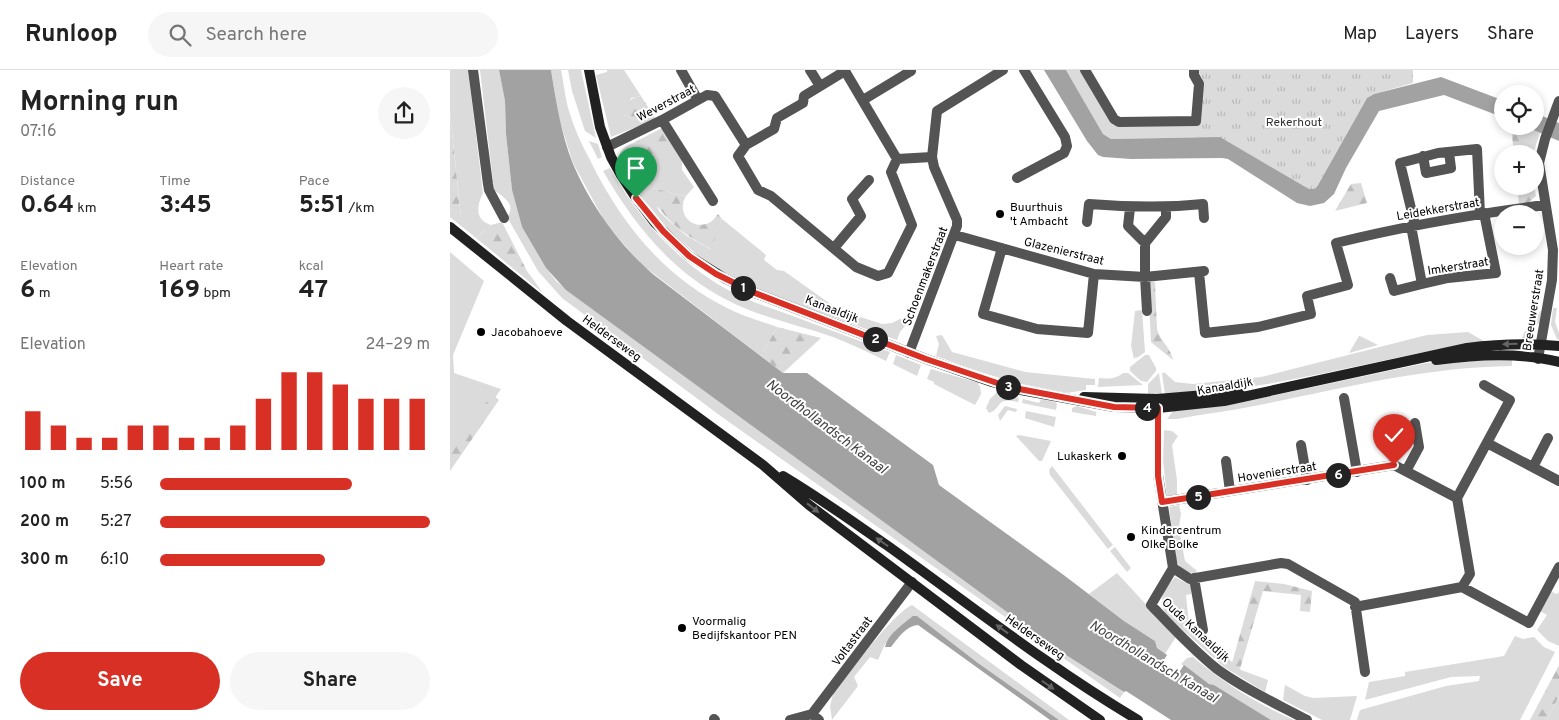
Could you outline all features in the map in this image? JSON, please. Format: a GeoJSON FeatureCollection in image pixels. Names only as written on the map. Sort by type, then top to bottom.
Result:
{"type":"FeatureCollection","features":[{"type":"Feature","properties":{"kind":"street"},"geometry":{"type":"LineString","coordinates":[[473,70],[489,190],[504,218]]}},
{"type":"Feature","properties":{"kind":"street","name":"Kanaaldijk"},"geometry":{"type":"LineString","coordinates":[[589,70],[600,127],[624,180],[645,210],[672,241],[699,263],[736,285],[909,353],[1009,387],[1114,407],[1158,403],[1224,402],[1438,353],[1486,345],[1540,344],[1559,346]]}},
{"type":"Feature","properties":{"kind":"street"},"geometry":{"type":"LineString","coordinates":[[681,70],[698,100]]}},
{"type":"Feature","properties":{"kind":"street"},"geometry":{"type":"LineString","coordinates":[[810,70],[820,86]]}},
{"type":"Feature","properties":{"kind":"street"},"geometry":{"type":"LineString","coordinates":[[845,70],[898,158],[891,172],[912,224],[888,273],[878,276],[856,267],[771,196],[758,190],[738,156],[746,145],[774,129],[778,118],[803,102],[804,96],[845,70]]}},
{"type":"Feature","properties":{"kind":"street"},"geometry":{"type":"LineString","coordinates":[[863,100],[910,70]]}},
{"type":"Feature","properties":{"kind":"street","name":"Schoenmakerstraat"},"geometry":{"type":"LineString","coordinates":[[909,353],[955,236],[957,220],[934,167],[932,157],[937,111],[1003,70]]}},
{"type":"Feature","properties":{"kind":"street"},"geometry":{"type":"LineString","coordinates":[[1017,178],[1064,153],[1067,146],[1065,137],[1024,70]]}},
{"type":"Feature","properties":{"kind":"street"},"geometry":{"type":"LineString","coordinates":[[1085,70],[1114,119],[1119,122],[1193,122],[1196,121],[1199,84],[1194,75],[1194,70]]}},
{"type":"Feature","properties":{"kind":"street","name":"Weverstraat"},"geometry":{"type":"LineString","coordinates":[[608,147],[707,95],[716,96],[746,145]]}},
{"type":"Feature","properties":{"kind":"street","name":"Breeuwerstraat"},"geometry":{"type":"LineString","coordinates":[[1538,359],[1552,280],[1555,232],[1545,206],[1538,170],[1545,139],[1559,102]]}},
{"type":"Feature","properties":{"kind":"street"},"geometry":{"type":"LineString","coordinates":[[662,120],[712,201]]}},
{"type":"Feature","properties":{"kind":"street"},"geometry":{"type":"LineString","coordinates":[[1449,152],[1452,168],[1426,173],[1423,156],[1449,152],[1477,149],[1482,213]]}},
{"type":"Feature","properties":{"kind":"street","name":"Imkerstraat"},"geometry":{"type":"LineString","coordinates":[[1422,284],[1413,225],[1400,163],[1423,156]]}},
{"type":"Feature","properties":{"kind":"street"},"geometry":{"type":"LineString","coordinates":[[898,158],[932,157]]}},
{"type":"Feature","properties":{"kind":"street"},"geometry":{"type":"LineString","coordinates":[[834,248],[861,216],[852,199],[869,180]]}},
{"type":"Feature","properties":{"kind":"street"},"geometry":{"type":"LineString","coordinates":[[1087,222],[1089,204],[1130,208],[1166,208],[1203,204],[1204,218]]}},
{"type":"Feature","properties":{"kind":"street","name":"Leidekkerstraat"},"geometry":{"type":"LineString","coordinates":[[1202,272],[1206,333],[1258,327],[1312,314],[1307,296],[1348,285],[1336,243],[1413,225],[1482,213],[1545,206]]}},
{"type":"Feature","properties":{"kind":"street"},"geometry":{"type":"LineString","coordinates":[[1130,208],[1128,226],[1145,243]]}},
{"type":"Feature","properties":{"kind":"street"},"geometry":{"type":"LineString","coordinates":[[1147,311],[1145,243],[1166,217],[1166,208]]}},
{"type":"Feature","properties":{"kind":"street","name":"Imkerstraat"},"geometry":{"type":"LineString","coordinates":[[1390,278],[1394,292],[1448,278],[1496,273],[1482,213]]}},
{"type":"Feature","properties":{"kind":"street","name":"Helderseweg"},"geometry":{"type":"LineString","coordinates":[[450,227],[567,321],[763,465],[809,505],[1021,665],[1100,720]]}},
{"type":"Feature","properties":{"kind":"street","name":"Glazenierstraat"},"geometry":{"type":"LineString","coordinates":[[955,236],[1094,274],[1145,277],[1202,272]]}},
{"type":"Feature","properties":{"kind":"street"},"geometry":{"type":"LineString","coordinates":[[1002,248],[983,314],[1037,329],[1088,333],[1094,274]]}},
{"type":"Feature","properties":{"kind":"street","name":"Kanaaldijk"},"geometry":{"type":"LineString","coordinates":[[1388,365],[1465,357],[1496,356],[1559,362]]}},
{"type":"Feature","properties":{"kind":"street"},"geometry":{"type":"LineString","coordinates":[[1462,588],[1470,574],[1457,498],[1510,400],[1484,385]]}},
{"type":"Feature","properties":{"kind":"street"},"geometry":{"type":"LineString","coordinates":[[1344,398],[1357,472]]}},
{"type":"Feature","properties":{"kind":"street"},"geometry":{"type":"LineString","coordinates":[[1158,403],[1158,476],[1173,568],[1190,579],[1273,564],[1288,564],[1354,602],[1365,672]]}},
{"type":"Feature","properties":{"kind":"street"},"geometry":{"type":"LineString","coordinates":[[1406,471],[1418,447],[1415,423]]}},
{"type":"Feature","properties":{"kind":"street"},"geometry":{"type":"LineString","coordinates":[[1533,467],[1548,438]]}},
{"type":"Feature","properties":{"kind":"street"},"geometry":{"type":"LineString","coordinates":[[1487,442],[1559,480]]}},
{"type":"Feature","properties":{"kind":"street"},"geometry":{"type":"LineString","coordinates":[[1301,445],[1307,480]]}},
{"type":"Feature","properties":{"kind":"street"},"geometry":{"type":"LineString","coordinates":[[1226,461],[1230,492]]}},
{"type":"Feature","properties":{"kind":"street","name":"Helderseweg"},"geometry":{"type":"LineString","coordinates":[[763,465],[814,494],[922,570],[1041,658],[1138,720]]}},
{"type":"Feature","properties":{"kind":"street","name":"Hovenierstraat"},"geometry":{"type":"LineString","coordinates":[[1162,502],[1394,465],[1457,498]]}},
{"type":"Feature","properties":{"kind":"street"},"geometry":{"type":"LineString","coordinates":[[1355,607],[1462,588],[1529,624],[1559,567]]}},
{"type":"Feature","properties":{"kind":"street","name":"Oude Kanaaldijk"},"geometry":{"type":"LineString","coordinates":[[1173,568],[1151,605],[1189,644],[1217,669],[1262,697],[1307,720]]}},
{"type":"Feature","properties":{"kind":"street"},"geometry":{"type":"LineString","coordinates":[[912,582],[922,570]]}},
{"type":"Feature","properties":{"kind":"street"},"geometry":{"type":"LineString","coordinates":[[1194,578],[1203,630]]}},
{"type":"Feature","properties":{"kind":"street","name":"Voltastraat"},"geometry":{"type":"LineString","coordinates":[[815,717],[912,582]]}},
{"type":"Feature","properties":{"kind":"street"},"geometry":{"type":"LineString","coordinates":[[790,720],[815,717]]}},
{"type":"Feature","properties":{"kind":"green space"},"geometry":{"type":"Polygon","coordinates":[[[450,70],[468,70],[483,193],[479,202],[478,212],[482,220],[491,225],[476,238],[450,217],[450,208],[461,217],[450,112],[450,70]]]}},
{"type":"Feature","properties":{"kind":"green space"},"geometry":{"type":"Polygon","coordinates":[[[480,70],[499,70],[505,101],[506,134],[512,190],[522,227],[546,268],[557,282],[1066,655],[1124,692],[1120,698],[722,417],[562,298],[538,271],[507,217],[510,212],[508,201],[494,190],[480,70]]]}},
{"type":"Feature","properties":{"kind":"green space"},"geometry":{"type":"Polygon","coordinates":[[[551,70],[561,70],[566,101],[573,124],[584,148],[615,205],[646,246],[683,281],[704,295],[733,311],[777,327],[761,356],[641,264],[606,224],[573,163],[559,119],[551,70]]]}},
{"type":"Feature","properties":{"kind":"green space"},"geometry":{"type":"Polygon","coordinates":[[[568,70],[581,70],[596,138],[585,131],[572,91],[568,70]]]}},
{"type":"Feature","properties":{"kind":"green space"},"geometry":{"type":"Polygon","coordinates":[[[607,70],[624,70],[641,96],[631,98],[624,115],[646,123],[611,137],[596,75],[607,72],[607,70]]]}},
{"type":"Feature","properties":{"kind":"green space"},"geometry":{"type":"Polygon","coordinates":[[[1066,70],[1080,70],[1111,121],[1194,123],[1265,148],[1259,160],[1220,137],[1111,139],[1103,134],[1066,70]]]}},
{"type":"Feature","properties":{"kind":"green space","name":"Rekerhout"},"geometry":{"type":"Polygon","coordinates":[[[1197,70],[1413,70],[1413,83],[1374,94],[1367,98],[1318,185],[1315,189],[1309,189],[1220,137],[1196,138],[1194,123],[1199,119],[1202,78],[1197,70]]]}},
{"type":"Feature","properties":{"kind":"green space"},"geometry":{"type":"Polygon","coordinates":[[[641,96],[655,118],[646,123],[624,115],[629,102],[633,98],[641,96]]]}},
{"type":"Feature","properties":{"kind":"green space"},"geometry":{"type":"Polygon","coordinates":[[[450,112],[461,218],[450,208],[450,112]]]}},
{"type":"Feature","properties":{"kind":"green space"},"geometry":{"type":"Polygon","coordinates":[[[664,127],[676,146],[664,155],[659,157],[649,156],[638,149],[633,143],[664,127]]]}},
{"type":"Feature","properties":{"kind":"green space"},"geometry":{"type":"Polygon","coordinates":[[[1512,135],[1539,135],[1536,145],[1513,145],[1512,135]]]}},
{"type":"Feature","properties":{"kind":"green space"},"geometry":{"type":"Polygon","coordinates":[[[589,141],[598,144],[602,157],[598,159],[589,141]]]}},
{"type":"Feature","properties":{"kind":"green space"},"geometry":{"type":"Polygon","coordinates":[[[633,143],[642,153],[676,146],[682,156],[682,170],[694,187],[686,196],[652,188],[659,211],[687,236],[710,249],[722,219],[766,255],[764,260],[777,270],[784,271],[839,310],[882,324],[892,323],[900,319],[911,319],[900,332],[897,340],[754,289],[706,263],[656,218],[636,193],[618,160],[622,149],[633,143]]]}},
{"type":"Feature","properties":{"kind":"green space"},"geometry":{"type":"Polygon","coordinates":[[[610,168],[633,204],[661,238],[693,267],[711,280],[752,301],[890,352],[886,361],[833,337],[751,311],[705,287],[670,260],[641,227],[603,171],[610,168]]]}},
{"type":"Feature","properties":{"kind":"green space"},"geometry":{"type":"Polygon","coordinates":[[[1361,183],[1367,203],[1335,211],[1351,184],[1361,183]]]}},
{"type":"Feature","properties":{"kind":"green space"},"geometry":{"type":"Polygon","coordinates":[[[652,188],[686,196],[683,207],[684,212],[689,221],[694,224],[708,223],[718,214],[722,219],[711,249],[682,231],[661,211],[648,191],[652,188]]]}},
{"type":"Feature","properties":{"kind":"green space"},"geometry":{"type":"Polygon","coordinates":[[[1518,195],[1536,195],[1528,203],[1519,203],[1518,195]]]}},
{"type":"Feature","properties":{"kind":"green space"},"geometry":{"type":"Polygon","coordinates":[[[502,222],[527,271],[543,293],[476,238],[491,225],[502,222]]]}},
{"type":"Feature","properties":{"kind":"green space"},"geometry":{"type":"Polygon","coordinates":[[[450,252],[484,281],[453,355],[454,373],[501,389],[450,463],[450,252]]]}},
{"type":"Feature","properties":{"kind":"green space"},"geometry":{"type":"Polygon","coordinates":[[[1148,282],[1155,282],[1157,329],[1173,360],[1151,342],[1148,282]]]}},
{"type":"Feature","properties":{"kind":"green space"},"geometry":{"type":"Polygon","coordinates":[[[1553,308],[1557,308],[1555,322],[1559,333],[1559,340],[1551,325],[1553,308]]]}},
{"type":"Feature","properties":{"kind":"green space"},"geometry":{"type":"Polygon","coordinates":[[[1142,310],[1145,352],[1134,359],[1131,346],[1135,311],[1142,310]]]}},
{"type":"Feature","properties":{"kind":"green space"},"geometry":{"type":"Polygon","coordinates":[[[1541,310],[1540,322],[1525,338],[1522,338],[1524,333],[1541,310]]]}},
{"type":"Feature","properties":{"kind":"green space"},"geometry":{"type":"Polygon","coordinates":[[[777,327],[821,338],[783,373],[761,356],[777,327]]]}},
{"type":"Feature","properties":{"kind":"green space"},"geometry":{"type":"Polygon","coordinates":[[[1468,332],[1484,341],[1261,385],[1213,392],[1165,394],[1162,374],[1164,372],[1175,382],[1193,384],[1261,377],[1427,335],[1468,332]]]}},
{"type":"Feature","properties":{"kind":"green space"},"geometry":{"type":"Polygon","coordinates":[[[942,335],[952,352],[1025,372],[1095,379],[1095,385],[1086,385],[1086,390],[1066,393],[1016,383],[974,370],[936,356],[939,344],[936,336],[942,335]]]}},
{"type":"Feature","properties":{"kind":"green space"},"geometry":{"type":"Polygon","coordinates":[[[1360,336],[1378,345],[1349,353],[1360,336]]]}},
{"type":"Feature","properties":{"kind":"green space"},"geometry":{"type":"Polygon","coordinates":[[[896,355],[921,365],[917,376],[893,364],[896,355]]]}},
{"type":"Feature","properties":{"kind":"green space"},"geometry":{"type":"Polygon","coordinates":[[[1145,355],[1149,355],[1156,368],[1156,371],[1147,382],[1141,381],[1130,371],[1130,367],[1145,355]]]}},
{"type":"Feature","properties":{"kind":"green space"},"geometry":{"type":"Polygon","coordinates":[[[1512,359],[1512,366],[1445,370],[1379,380],[1240,409],[1167,419],[1174,410],[1257,399],[1426,363],[1512,359]]]}},
{"type":"Feature","properties":{"kind":"green space"},"geometry":{"type":"Polygon","coordinates":[[[931,369],[979,383],[981,394],[975,405],[927,379],[931,369]]]}},
{"type":"Feature","properties":{"kind":"green space"},"geometry":{"type":"Polygon","coordinates":[[[1128,373],[1143,385],[1098,387],[1099,378],[1112,378],[1128,373]]]}},
{"type":"Feature","properties":{"kind":"green space"},"geometry":{"type":"Polygon","coordinates":[[[1159,373],[1162,394],[1148,394],[1148,384],[1159,373]]]}},
{"type":"Feature","properties":{"kind":"green space"},"geometry":{"type":"Polygon","coordinates":[[[997,392],[1019,398],[1018,402],[1002,402],[994,411],[989,413],[986,408],[990,399],[997,392]]]}},
{"type":"Feature","properties":{"kind":"green space"},"geometry":{"type":"Polygon","coordinates":[[[492,394],[499,400],[450,471],[450,454],[492,394]]]}},
{"type":"Feature","properties":{"kind":"green space"},"geometry":{"type":"Polygon","coordinates":[[[1023,399],[1039,403],[1041,399],[1055,402],[1057,404],[1056,410],[1022,403],[1023,399]]]}},
{"type":"Feature","properties":{"kind":"green space"},"geometry":{"type":"Polygon","coordinates":[[[1005,406],[1017,409],[1016,412],[1008,410],[1000,421],[998,415],[1005,406]]]}},
{"type":"Feature","properties":{"kind":"green space"},"geometry":{"type":"Polygon","coordinates":[[[1077,406],[1096,412],[1096,416],[1072,412],[1072,408],[1077,406]]]}},
{"type":"Feature","properties":{"kind":"green space"},"geometry":{"type":"Polygon","coordinates":[[[1026,411],[1056,417],[1054,427],[1025,418],[1026,411]]]}},
{"type":"Feature","properties":{"kind":"green space"},"geometry":{"type":"Polygon","coordinates":[[[1164,430],[1172,431],[1178,436],[1172,445],[1177,480],[1177,497],[1167,498],[1163,460],[1164,430]]]}},
{"type":"Feature","properties":{"kind":"green space"},"geometry":{"type":"Polygon","coordinates":[[[1016,436],[1051,441],[1042,461],[1039,461],[1016,436]]]}},
{"type":"Feature","properties":{"kind":"green space"},"geometry":{"type":"Polygon","coordinates":[[[1052,466],[1113,545],[1108,549],[1050,475],[1049,470],[1052,466]]]}},
{"type":"Feature","properties":{"kind":"green space"},"geometry":{"type":"Polygon","coordinates":[[[1179,505],[1181,514],[1179,527],[1172,529],[1169,507],[1179,505]]]}},
{"type":"Feature","properties":{"kind":"green space"},"geometry":{"type":"Polygon","coordinates":[[[1179,529],[1185,561],[1197,573],[1189,573],[1183,570],[1176,560],[1172,531],[1179,529]]]}},
{"type":"Feature","properties":{"kind":"green space"},"geometry":{"type":"Polygon","coordinates":[[[1115,547],[1131,568],[1127,572],[1110,551],[1115,547]]]}},
{"type":"Feature","properties":{"kind":"green space"},"geometry":{"type":"Polygon","coordinates":[[[1117,573],[1176,637],[1165,654],[1157,648],[1155,641],[1124,621],[1089,594],[1117,573]]]}},
{"type":"Feature","properties":{"kind":"green space"},"geometry":{"type":"Polygon","coordinates":[[[1175,577],[1191,584],[1191,594],[1186,595],[1190,634],[1200,633],[1241,670],[1268,680],[1265,692],[1224,667],[1166,615],[1162,599],[1175,577]]]}},
{"type":"Feature","properties":{"kind":"green space"},"geometry":{"type":"Polygon","coordinates":[[[1255,581],[1284,584],[1312,591],[1310,612],[1300,611],[1301,595],[1263,591],[1240,669],[1232,663],[1255,581]]]}},
{"type":"Feature","properties":{"kind":"green space"},"geometry":{"type":"Polygon","coordinates":[[[1550,591],[1557,594],[1559,592],[1559,646],[1548,641],[1537,630],[1547,615],[1540,611],[1550,591]]]}},
{"type":"Feature","properties":{"kind":"green space"},"geometry":{"type":"Polygon","coordinates":[[[912,605],[1069,720],[1059,720],[978,663],[917,616],[885,644],[878,660],[870,657],[854,677],[858,686],[832,720],[830,706],[833,694],[882,632],[903,611],[912,605]]]}},
{"type":"Feature","properties":{"kind":"green space"},"geometry":{"type":"Polygon","coordinates":[[[1515,636],[1523,639],[1534,637],[1544,647],[1555,652],[1520,720],[1357,720],[1360,710],[1446,686],[1479,681],[1480,676],[1451,677],[1365,700],[1369,682],[1405,676],[1405,672],[1504,656],[1515,636]]]}},
{"type":"Feature","properties":{"kind":"green space"},"geometry":{"type":"Polygon","coordinates":[[[1193,657],[1241,692],[1294,720],[1271,720],[1214,685],[1209,684],[1181,664],[1187,658],[1193,657]]]}},
{"type":"Feature","properties":{"kind":"green space"},"geometry":{"type":"Polygon","coordinates":[[[1559,665],[1559,696],[1547,720],[1530,720],[1559,665]]]}},
{"type":"Feature","properties":{"kind":"green space"},"geometry":{"type":"Polygon","coordinates":[[[1285,685],[1305,696],[1313,698],[1357,696],[1350,720],[1322,720],[1283,700],[1285,685]]]}},
{"type":"Feature","properties":{"kind":"green space"},"geometry":{"type":"Polygon","coordinates":[[[1559,696],[1559,720],[1547,720],[1559,696]]]}},
{"type":"Feature","properties":{"kind":"water","name":"Noordhollandsch Kanaal"},"geometry":{"type":"Polygon","coordinates":[[[499,70],[551,70],[565,141],[580,180],[607,224],[629,251],[654,275],[783,373],[807,373],[933,465],[939,485],[1124,621],[1155,641],[1157,648],[1167,655],[1160,666],[1176,677],[1184,665],[1209,684],[1214,685],[1271,720],[1171,720],[1126,691],[1124,692],[1066,655],[566,290],[546,268],[522,227],[512,190],[506,134],[505,101],[499,70]]]}},
{"type":"Feature","properties":{"kind":"water"},"geometry":{"type":"Polygon","coordinates":[[[1044,70],[1066,70],[1103,134],[1111,139],[1220,137],[1309,189],[1315,189],[1318,185],[1367,98],[1374,94],[1441,77],[1494,97],[1494,114],[1444,95],[1379,111],[1346,168],[1334,194],[1324,203],[1310,206],[1297,203],[1228,159],[1131,159],[1103,157],[1098,155],[1087,141],[1044,70]]]}},
{"type":"Feature","properties":{"kind":"water"},"geometry":{"type":"Polygon","coordinates":[[[1544,117],[1559,123],[1559,141],[1544,135],[1544,117]]]}},
{"type":"Feature","properties":{"kind":"water"},"geometry":{"type":"Polygon","coordinates":[[[913,616],[917,616],[978,663],[1059,720],[1050,720],[918,625],[906,630],[891,647],[885,647],[893,634],[913,616]]]}},
{"type":"Feature","properties":{"kind":"place","name":"Buurthuis 't Ambacht"},"geometry":{"type":"Point","coordinates":[1000,214]}},
{"type":"Feature","properties":{"kind":"place","name":"Jacobahoeve"},"geometry":{"type":"Point","coordinates":[481,332]}},
{"type":"Feature","properties":{"kind":"place","name":"Lukaskerk"},"geometry":{"type":"Point","coordinates":[1122,456]}},
{"type":"Feature","properties":{"kind":"place","name":"Kindercentrum Olke Bolke"},"geometry":{"type":"Point","coordinates":[1131,537]}},
{"type":"Feature","properties":{"kind":"place","name":"Voormalig Bedijfskantoor PEN"},"geometry":{"type":"Point","coordinates":[682,628]}},
{"type":"Feature","properties":{"kind":"route"},"geometry":{"type":"LineString","coordinates":[[636,198],[655,223],[689,256],[716,274],[755,293],[896,348],[1009,387],[1114,407],[1158,408],[1158,476],[1162,502],[1394,465]]}}]}
